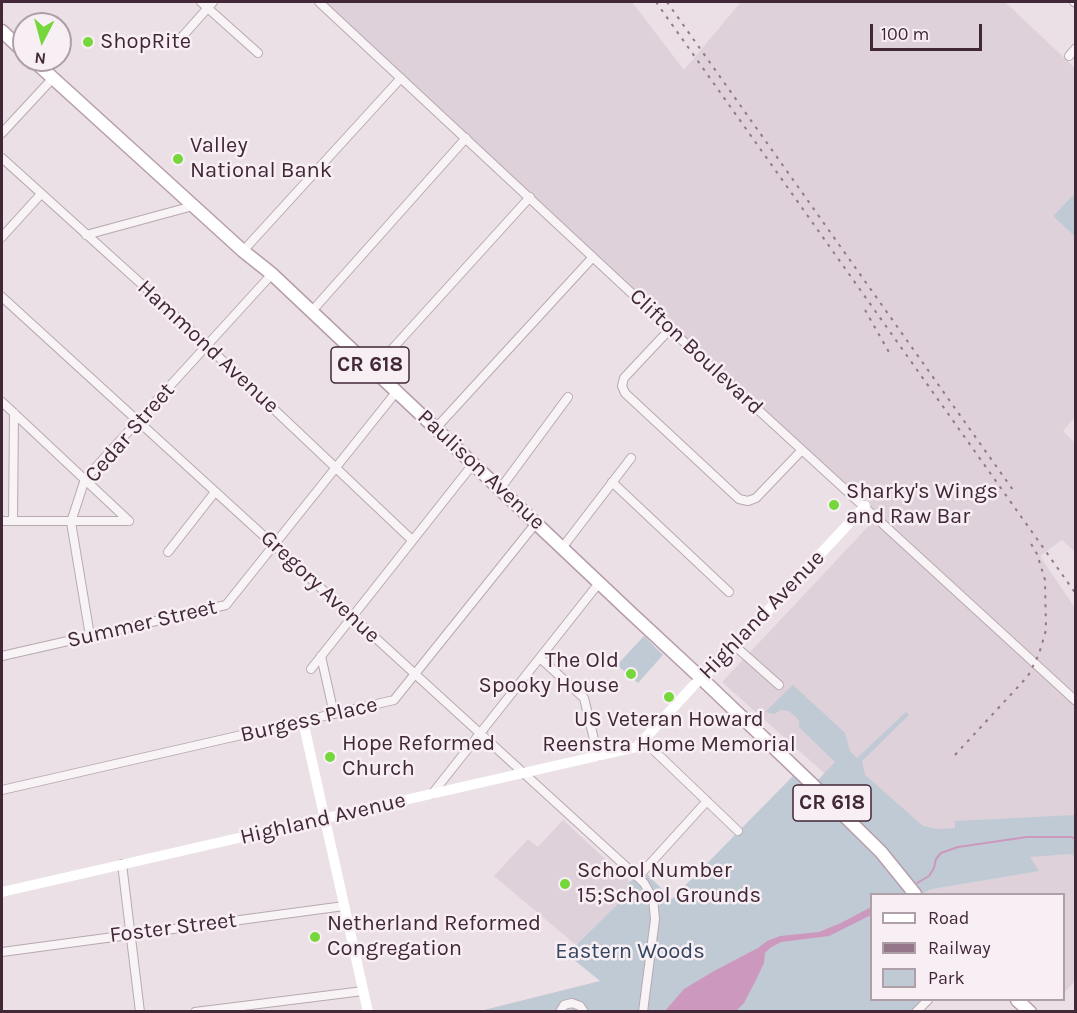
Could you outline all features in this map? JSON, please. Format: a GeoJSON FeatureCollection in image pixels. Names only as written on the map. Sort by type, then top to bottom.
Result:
{"type":"FeatureCollection","features":[{"type":"Feature","properties":{"kind":"main road","name":"Paulison Avenue"},"geometry":{"type":"LineString","coordinates":[[46,72],[243,251],[272,273],[701,678],[881,852],[914,893]]}},
{"type":"Feature","properties":{"kind":"street"},"geometry":{"type":"LineString","coordinates":[[201,2],[210,4],[258,53]]}},
{"type":"Feature","properties":{"kind":"street","name":"Clifton Boulevard"},"geometry":{"type":"LineString","coordinates":[[319,2],[670,329],[1076,701]]}},
{"type":"Feature","properties":{"kind":"street"},"geometry":{"type":"LineString","coordinates":[[181,38],[210,4]]}},
{"type":"Feature","properties":{"kind":"street"},"geometry":{"type":"LineString","coordinates":[[1069,56],[1076,48]]}},
{"type":"Feature","properties":{"kind":"street"},"geometry":{"type":"LineString","coordinates":[[2,133],[53,78]]}},
{"type":"Feature","properties":{"kind":"street"},"geometry":{"type":"LineString","coordinates":[[243,251],[401,78]]}},
{"type":"Feature","properties":{"kind":"street"},"geometry":{"type":"LineString","coordinates":[[312,311],[466,138]]}},
{"type":"Feature","properties":{"kind":"street","name":"Hammond Avenue"},"geometry":{"type":"LineString","coordinates":[[2,158],[147,289],[412,540]]}},
{"type":"Feature","properties":{"kind":"street"},"geometry":{"type":"LineString","coordinates":[[2,237],[41,194]]}},
{"type":"Feature","properties":{"kind":"street"},"geometry":{"type":"LineString","coordinates":[[374,369],[530,197]]}},
{"type":"Feature","properties":{"kind":"street"},"geometry":{"type":"LineString","coordinates":[[86,235],[193,206]]}},
{"type":"Feature","properties":{"kind":"street"},"geometry":{"type":"LineString","coordinates":[[436,428],[593,256]]}},
{"type":"Feature","properties":{"kind":"street","name":"Cedar Street"},"geometry":{"type":"LineString","coordinates":[[90,636],[71,522],[85,479],[272,273]]}},
{"type":"Feature","properties":{"kind":"street","name":"Gregory Avenue"},"geometry":{"type":"LineString","coordinates":[[2,297],[638,877],[653,899],[656,919],[643,1011]]}},
{"type":"Feature","properties":{"kind":"street"},"geometry":{"type":"LineString","coordinates":[[670,329],[624,378],[622,386],[625,393],[739,499],[748,501],[756,498],[802,450]]}},
{"type":"Feature","properties":{"kind":"street","name":"Summer Street"},"geometry":{"type":"LineString","coordinates":[[2,656],[226,605],[397,391]]}},
{"type":"Feature","properties":{"kind":"street"},"geometry":{"type":"LineString","coordinates":[[500,489],[568,397]]}},
{"type":"Feature","properties":{"kind":"street"},"geometry":{"type":"LineString","coordinates":[[2,402],[129,521],[2,521]]}},
{"type":"Feature","properties":{"kind":"street"},"geometry":{"type":"LineString","coordinates":[[13,521],[14,413]]}},
{"type":"Feature","properties":{"kind":"street"},"geometry":{"type":"LineString","coordinates":[[562,548],[631,458]]}},
{"type":"Feature","properties":{"kind":"street"},"geometry":{"type":"LineString","coordinates":[[311,669],[473,464]]}},
{"type":"Feature","properties":{"kind":"street"},"geometry":{"type":"LineString","coordinates":[[612,482],[729,592]]}},
{"type":"Feature","properties":{"kind":"street"},"geometry":{"type":"LineString","coordinates":[[168,552],[215,492]]}},
{"type":"Feature","properties":{"kind":"street","name":"Highland Avenue"},"geometry":{"type":"LineString","coordinates":[[2,892],[637,747],[701,678],[735,646],[864,506]]}},
{"type":"Feature","properties":{"kind":"street","name":"Burgess Place"},"geometry":{"type":"LineString","coordinates":[[2,790],[394,700],[536,523]]}},
{"type":"Feature","properties":{"kind":"street"},"geometry":{"type":"LineString","coordinates":[[432,794],[599,582]]}},
{"type":"Feature","properties":{"kind":"street"},"geometry":{"type":"LineString","coordinates":[[735,646],[779,685]]}},
{"type":"Feature","properties":{"kind":"street"},"geometry":{"type":"LineString","coordinates":[[321,656],[334,714]]}},
{"type":"Feature","properties":{"kind":"street"},"geometry":{"type":"LineString","coordinates":[[540,658],[584,698],[598,756]]}},
{"type":"Feature","properties":{"kind":"street"},"geometry":{"type":"LineString","coordinates":[[303,721],[368,1011]]}},
{"type":"Feature","properties":{"kind":"street"},"geometry":{"type":"LineString","coordinates":[[643,740],[738,831]]}},
{"type":"Feature","properties":{"kind":"street"},"geometry":{"type":"LineString","coordinates":[[638,877],[707,801]]}},
{"type":"Feature","properties":{"kind":"street"},"geometry":{"type":"LineString","coordinates":[[122,864],[140,1011]]}},
{"type":"Feature","properties":{"kind":"street","name":"Foster Street"},"geometry":{"type":"LineString","coordinates":[[2,952],[344,906]]}},
{"type":"Feature","properties":{"kind":"street"},"geometry":{"type":"LineString","coordinates":[[195,1011],[363,991]]}},
{"type":"Feature","properties":{"kind":"street"},"geometry":{"type":"LineString","coordinates":[[560,1011],[564,1005],[572,1003],[580,1006],[584,1011]]}},
{"type":"Feature","properties":{"kind":"shaded area"},"geometry":{"type":"Polygon","coordinates":[[[318,2],[632,2],[684,70],[741,2],[1005,2],[1075,68],[1075,193],[1053,216],[1075,237],[1075,417],[1063,431],[1075,443],[1075,552],[1062,540],[1040,556],[1075,608],[1076,980],[1065,992],[1065,893],[925,893],[932,889],[900,847],[824,773],[722,682],[878,516],[318,2]]]}},
{"type":"Feature","properties":{"kind":"shaded area","name":"School Number 15;School Grounds"},"geometry":{"type":"Polygon","coordinates":[[[563,820],[630,882],[625,887],[630,892],[576,945],[494,876],[528,839],[538,847],[563,820]]]}},
{"type":"Feature","properties":{"kind":"shaded area"},"geometry":{"type":"Polygon","coordinates":[[[870,908],[870,916],[829,936],[781,942],[770,948],[765,953],[764,963],[744,1003],[736,1011],[665,1011],[684,989],[767,941],[780,936],[819,932],[870,908]]]}},
{"type":"Feature","properties":{"kind":"green space"},"geometry":{"type":"Polygon","coordinates":[[[1075,193],[1075,237],[1053,216],[1075,193]]]}},
{"type":"Feature","properties":{"kind":"green space"},"geometry":{"type":"Polygon","coordinates":[[[644,636],[663,655],[638,683],[617,665],[644,636]]]}},
{"type":"Feature","properties":{"kind":"green space","name":"Eastern Woods"},"geometry":{"type":"Polygon","coordinates":[[[793,685],[845,733],[850,751],[857,758],[906,712],[909,715],[862,761],[865,775],[923,826],[937,829],[955,828],[955,821],[1075,815],[1075,856],[1070,854],[1030,857],[1039,871],[932,889],[924,893],[870,893],[870,1001],[923,1001],[911,1011],[476,1012],[600,981],[567,954],[630,892],[625,887],[644,871],[672,899],[793,776],[877,847],[818,780],[835,762],[799,727],[799,720],[789,711],[781,710],[774,714],[765,712],[793,685]]]}},
{"type":"Feature","properties":{"kind":"waterway"},"geometry":{"type":"LineString","coordinates":[[917,883],[929,876],[941,853],[958,847],[1027,837],[1076,839]]}},
{"type":"Feature","properties":{"kind":"railway"},"geometry":{"type":"LineString","coordinates":[[656,2],[1076,594]]}},
{"type":"Feature","properties":{"kind":"railway"},"geometry":{"type":"LineString","coordinates":[[667,2],[1013,490]]}},
{"type":"Feature","properties":{"kind":"railway"},"geometry":{"type":"LineString","coordinates":[[865,310],[890,354]]}},
{"type":"Feature","properties":{"kind":"railway"},"geometry":{"type":"LineString","coordinates":[[955,755],[1028,676],[1039,654],[1046,630],[1045,580],[1037,554],[1030,542]]}},
{"type":"Feature","properties":{"kind":"place","name":"ShopRite"},"geometry":{"type":"Point","coordinates":[88,42]}},
{"type":"Feature","properties":{"kind":"place","name":"Valley National Bank"},"geometry":{"type":"Point","coordinates":[178,159]}},
{"type":"Feature","properties":{"kind":"place","name":"Sharky's Wings and Raw Bar"},"geometry":{"type":"Point","coordinates":[834,505]}},
{"type":"Feature","properties":{"kind":"place","name":"The Old Spooky House"},"geometry":{"type":"Point","coordinates":[631,674]}},
{"type":"Feature","properties":{"kind":"place","name":"US Veteran Howard Reenstra Home Memorial"},"geometry":{"type":"Point","coordinates":[669,697]}},
{"type":"Feature","properties":{"kind":"place","name":"Hope Reformed Church"},"geometry":{"type":"Point","coordinates":[330,757]}},
{"type":"Feature","properties":{"kind":"place","name":"School Number 15;School Grounds"},"geometry":{"type":"Point","coordinates":[565,884]}},
{"type":"Feature","properties":{"kind":"place","name":"Netherland Reformed Congregation"},"geometry":{"type":"Point","coordinates":[315,937]}}]}
